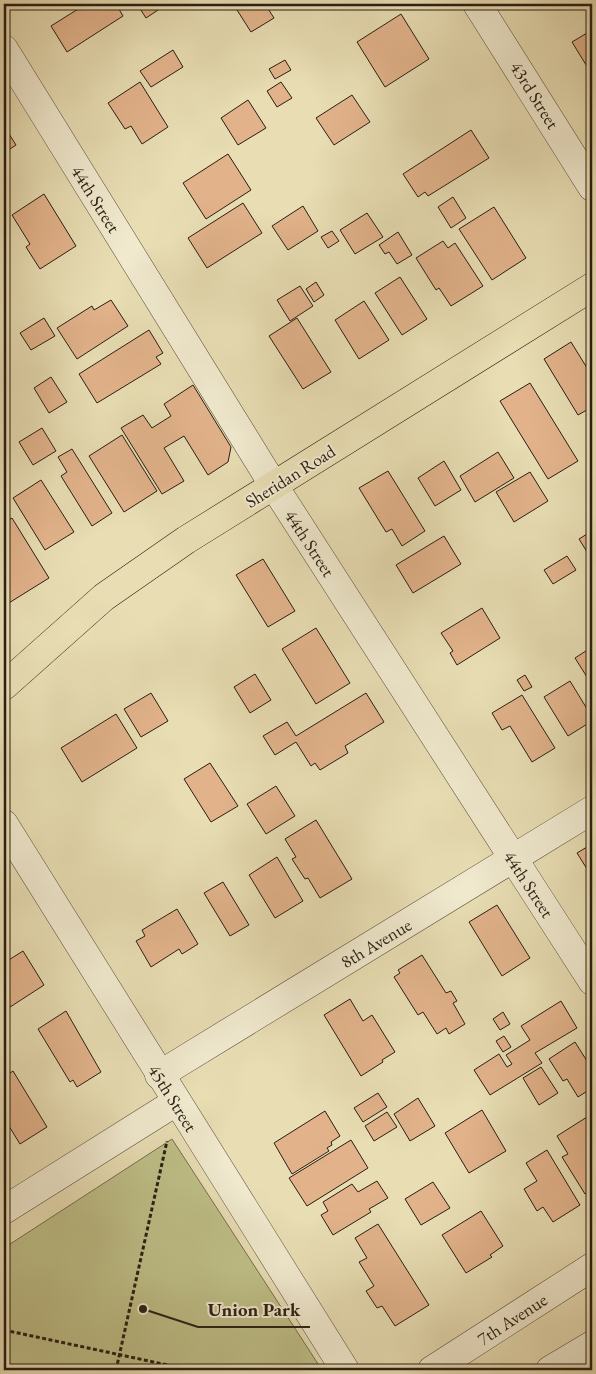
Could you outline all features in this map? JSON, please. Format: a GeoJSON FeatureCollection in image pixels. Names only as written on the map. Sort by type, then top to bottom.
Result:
{"type":"FeatureCollection","features":[{"type":"Feature","properties":{"kind":"main road","name":"Sheridan Road"},"geometry":{"type":"LineString","coordinates":[[4,686],[104,597],[186,540],[592,287]]}},
{"type":"Feature","properties":{"kind":"street","name":"43rd Street"},"geometry":{"type":"LineString","coordinates":[[477,4],[592,187]]}},
{"type":"Feature","properties":{"kind":"street","name":"44th Street"},"geometry":{"type":"LineString","coordinates":[[4,49],[274,486],[512,860],[592,981]]}},
{"type":"Feature","properties":{"kind":"street","name":"8th Avenue"},"geometry":{"type":"LineString","coordinates":[[159,1075],[592,810]]}},
{"type":"Feature","properties":{"kind":"street","name":"45th Street"},"geometry":{"type":"LineString","coordinates":[[4,824],[345,1370]]}},
{"type":"Feature","properties":{"kind":"street"},"geometry":{"type":"LineString","coordinates":[[4,1210],[176,1102]]}},
{"type":"Feature","properties":{"kind":"street","name":"7th Avenue"},"geometry":{"type":"LineString","coordinates":[[432,1370],[592,1267]]}},
{"type":"Feature","properties":{"kind":"street"},"geometry":{"type":"LineString","coordinates":[[550,1370],[592,1345]]}},
{"type":"Feature","properties":{"kind":"path"},"geometry":{"type":"LineString","coordinates":[[116,1370],[176,1102]]}},
{"type":"Feature","properties":{"kind":"path"},"geometry":{"type":"LineString","coordinates":[[4,1330],[191,1370]]}},
{"type":"Feature","properties":{"kind":"green space"},"geometry":{"type":"Polygon","coordinates":[[[172,1139],[322,1370],[4,1370],[4,1248],[172,1139]]]}},
{"type":"Feature","properties":{"kind":"building"},"geometry":{"type":"Polygon","coordinates":[[[86,4],[116,4],[123,16],[67,52],[51,26],[86,4]]]}},
{"type":"Feature","properties":{"kind":"building"},"geometry":{"type":"Polygon","coordinates":[[[137,4],[167,4],[146,18],[137,4]]]}},
{"type":"Feature","properties":{"kind":"building"},"geometry":{"type":"Polygon","coordinates":[[[247,4],[265,4],[274,18],[251,32],[237,10],[247,4]]]}},
{"type":"Feature","properties":{"kind":"building"},"geometry":{"type":"Polygon","coordinates":[[[401,14],[429,59],[385,87],[357,42],[401,14]]]}},
{"type":"Feature","properties":{"kind":"building"},"geometry":{"type":"Polygon","coordinates":[[[592,30],[592,73],[591,73],[572,42],[592,30]]]}},
{"type":"Feature","properties":{"kind":"building"},"geometry":{"type":"Polygon","coordinates":[[[173,50],[183,67],[151,87],[140,71],[173,50]]]}},
{"type":"Feature","properties":{"kind":"building"},"geometry":{"type":"Polygon","coordinates":[[[285,60],[291,70],[275,79],[269,69],[285,60]]]}},
{"type":"Feature","properties":{"kind":"building"},"geometry":{"type":"Polygon","coordinates":[[[140,82],[168,127],[142,144],[131,126],[125,129],[108,103],[140,82]]]}},
{"type":"Feature","properties":{"kind":"building"},"geometry":{"type":"Polygon","coordinates":[[[281,82],[292,98],[277,107],[267,91],[281,82]]]}},
{"type":"Feature","properties":{"kind":"building"},"geometry":{"type":"Polygon","coordinates":[[[352,95],[370,122],[334,145],[316,118],[352,95]]]}},
{"type":"Feature","properties":{"kind":"building"},"geometry":{"type":"Polygon","coordinates":[[[248,100],[266,128],[238,145],[221,118],[248,100]]]}},
{"type":"Feature","properties":{"kind":"building"},"geometry":{"type":"Polygon","coordinates":[[[4,126],[16,145],[4,153],[4,126]]]}},
{"type":"Feature","properties":{"kind":"building"},"geometry":{"type":"Polygon","coordinates":[[[471,130],[489,158],[428,196],[425,192],[418,197],[403,174],[471,130]]]}},
{"type":"Feature","properties":{"kind":"building"},"geometry":{"type":"Polygon","coordinates":[[[228,154],[251,190],[206,219],[183,183],[228,154]]]}},
{"type":"Feature","properties":{"kind":"building"},"geometry":{"type":"Polygon","coordinates":[[[44,194],[76,246],[40,269],[26,247],[30,244],[12,215],[44,194]]]}},
{"type":"Feature","properties":{"kind":"building"},"geometry":{"type":"Polygon","coordinates":[[[453,197],[466,218],[451,228],[438,207],[453,197]]]}},
{"type":"Feature","properties":{"kind":"building"},"geometry":{"type":"Polygon","coordinates":[[[243,203],[262,233],[207,268],[188,238],[243,203]]]}},
{"type":"Feature","properties":{"kind":"building"},"geometry":{"type":"Polygon","coordinates":[[[303,206],[318,231],[288,250],[272,226],[303,206]]]}},
{"type":"Feature","properties":{"kind":"building"},"geometry":{"type":"Polygon","coordinates":[[[494,207],[526,258],[492,280],[459,229],[494,207]]]}},
{"type":"Feature","properties":{"kind":"building"},"geometry":{"type":"Polygon","coordinates":[[[367,213],[383,237],[355,254],[340,230],[367,213]]]}},
{"type":"Feature","properties":{"kind":"building"},"geometry":{"type":"Polygon","coordinates":[[[332,231],[339,241],[328,248],[321,237],[332,231]]]}},
{"type":"Feature","properties":{"kind":"building"},"geometry":{"type":"Polygon","coordinates":[[[398,232],[412,255],[397,264],[389,252],[385,254],[379,245],[398,232]]]}},
{"type":"Feature","properties":{"kind":"building"},"geometry":{"type":"Polygon","coordinates":[[[443,241],[448,248],[455,243],[483,286],[451,306],[439,288],[436,290],[416,258],[443,241]]]}},
{"type":"Feature","properties":{"kind":"building"},"geometry":{"type":"Polygon","coordinates":[[[400,277],[427,319],[402,335],[375,293],[400,277]]]}},
{"type":"Feature","properties":{"kind":"building"},"geometry":{"type":"Polygon","coordinates":[[[316,282],[324,295],[314,302],[306,289],[316,282]]]}},
{"type":"Feature","properties":{"kind":"building"},"geometry":{"type":"Polygon","coordinates":[[[300,286],[313,306],[290,321],[277,300],[300,286]]]}},
{"type":"Feature","properties":{"kind":"building"},"geometry":{"type":"Polygon","coordinates":[[[111,300],[128,326],[77,359],[57,328],[92,306],[94,310],[111,300]]]}},
{"type":"Feature","properties":{"kind":"building"},"geometry":{"type":"Polygon","coordinates":[[[364,301],[389,340],[359,359],[335,320],[364,301]]]}},
{"type":"Feature","properties":{"kind":"building"},"geometry":{"type":"Polygon","coordinates":[[[44,318],[55,336],[31,350],[20,333],[44,318]]]}},
{"type":"Feature","properties":{"kind":"building"},"geometry":{"type":"Polygon","coordinates":[[[297,318],[331,372],[303,389],[269,336],[297,318]]]}},
{"type":"Feature","properties":{"kind":"building"},"geometry":{"type":"Polygon","coordinates":[[[149,330],[163,353],[156,357],[161,364],[97,403],[79,374],[149,330]]]}},
{"type":"Feature","properties":{"kind":"building"},"geometry":{"type":"Polygon","coordinates":[[[571,342],[592,376],[592,407],[578,415],[544,359],[571,342]]]}},
{"type":"Feature","properties":{"kind":"building"},"geometry":{"type":"Polygon","coordinates":[[[51,377],[67,402],[49,413],[34,388],[51,377]]]}},
{"type":"Feature","properties":{"kind":"building"},"geometry":{"type":"Polygon","coordinates":[[[530,383],[578,461],[548,479],[500,401],[530,383]]]}},
{"type":"Feature","properties":{"kind":"building"},"geometry":{"type":"Polygon","coordinates":[[[193,385],[231,447],[228,462],[208,475],[184,436],[164,448],[184,481],[162,494],[121,428],[143,415],[152,428],[171,416],[164,404],[193,385]]]}},
{"type":"Feature","properties":{"kind":"building"},"geometry":{"type":"Polygon","coordinates":[[[42,428],[56,451],[33,465],[19,442],[42,428]]]}},
{"type":"Feature","properties":{"kind":"building"},"geometry":{"type":"Polygon","coordinates":[[[122,435],[157,491],[124,512],[89,456],[122,435]]]}},
{"type":"Feature","properties":{"kind":"building"},"geometry":{"type":"Polygon","coordinates":[[[72,449],[112,513],[92,526],[61,476],[67,472],[58,457],[72,449]]]}},
{"type":"Feature","properties":{"kind":"building"},"geometry":{"type":"Polygon","coordinates":[[[498,452],[514,478],[475,502],[460,476],[498,452]]]}},
{"type":"Feature","properties":{"kind":"building"},"geometry":{"type":"Polygon","coordinates":[[[444,461],[461,490],[435,506],[418,478],[444,461]]]}},
{"type":"Feature","properties":{"kind":"building"},"geometry":{"type":"Polygon","coordinates":[[[388,471],[425,531],[402,546],[392,529],[386,532],[359,488],[388,471]]]}},
{"type":"Feature","properties":{"kind":"building"},"geometry":{"type":"Polygon","coordinates":[[[530,472],[548,501],[514,522],[496,492],[530,472]]]}},
{"type":"Feature","properties":{"kind":"building"},"geometry":{"type":"Polygon","coordinates":[[[41,480],[74,532],[45,550],[13,498],[41,480]]]}},
{"type":"Feature","properties":{"kind":"building"},"geometry":{"type":"Polygon","coordinates":[[[12,518],[49,578],[4,606],[4,523],[12,518]]]}},
{"type":"Feature","properties":{"kind":"building"},"geometry":{"type":"Polygon","coordinates":[[[592,531],[592,560],[579,539],[592,531]]]}},
{"type":"Feature","properties":{"kind":"building"},"geometry":{"type":"Polygon","coordinates":[[[444,536],[461,564],[413,593],[396,565],[444,536]]]}},
{"type":"Feature","properties":{"kind":"building"},"geometry":{"type":"Polygon","coordinates":[[[567,556],[576,570],[553,584],[544,570],[567,556]]]}},
{"type":"Feature","properties":{"kind":"building"},"geometry":{"type":"Polygon","coordinates":[[[263,559],[295,611],[268,627],[236,575],[263,559]]]}},
{"type":"Feature","properties":{"kind":"building"},"geometry":{"type":"Polygon","coordinates":[[[482,608],[500,638],[457,665],[450,653],[453,651],[441,633],[482,608]]]}},
{"type":"Feature","properties":{"kind":"building"},"geometry":{"type":"Polygon","coordinates":[[[316,628],[350,683],[316,704],[282,649],[316,628]]]}},
{"type":"Feature","properties":{"kind":"building"},"geometry":{"type":"Polygon","coordinates":[[[592,647],[592,685],[575,658],[592,647]]]}},
{"type":"Feature","properties":{"kind":"building"},"geometry":{"type":"Polygon","coordinates":[[[255,674],[271,700],[250,713],[234,687],[255,674]]]}},
{"type":"Feature","properties":{"kind":"building"},"geometry":{"type":"Polygon","coordinates":[[[525,675],[532,687],[524,691],[517,680],[525,675]]]}},
{"type":"Feature","properties":{"kind":"building"},"geometry":{"type":"Polygon","coordinates":[[[570,681],[592,717],[592,721],[568,736],[544,697],[570,681]]]}},
{"type":"Feature","properties":{"kind":"building"},"geometry":{"type":"Polygon","coordinates":[[[151,693],[168,721],[141,737],[124,709],[151,693]]]}},
{"type":"Feature","properties":{"kind":"building"},"geometry":{"type":"Polygon","coordinates":[[[366,693],[384,722],[345,746],[348,753],[320,770],[315,763],[311,766],[296,742],[275,755],[263,736],[287,722],[296,736],[366,693]]]}},
{"type":"Feature","properties":{"kind":"building"},"geometry":{"type":"Polygon","coordinates":[[[522,695],[555,748],[532,762],[510,726],[502,730],[492,713],[522,695]]]}},
{"type":"Feature","properties":{"kind":"building"},"geometry":{"type":"Polygon","coordinates":[[[116,714],[137,748],[82,782],[61,748],[116,714]]]}},
{"type":"Feature","properties":{"kind":"building"},"geometry":{"type":"Polygon","coordinates":[[[210,763],[238,806],[211,822],[184,779],[210,763]]]}},
{"type":"Feature","properties":{"kind":"building"},"geometry":{"type":"Polygon","coordinates":[[[276,786],[295,816],[266,834],[247,804],[276,786]]]}},
{"type":"Feature","properties":{"kind":"building"},"geometry":{"type":"Polygon","coordinates":[[[316,820],[352,879],[320,898],[308,878],[305,879],[292,859],[296,857],[285,839],[316,820]]]}},
{"type":"Feature","properties":{"kind":"building"},"geometry":{"type":"Polygon","coordinates":[[[592,844],[592,877],[577,853],[592,844]]]}},
{"type":"Feature","properties":{"kind":"building"},"geometry":{"type":"Polygon","coordinates":[[[277,857],[303,901],[275,918],[249,875],[277,857]]]}},
{"type":"Feature","properties":{"kind":"building"},"geometry":{"type":"Polygon","coordinates":[[[223,882],[249,925],[230,936],[204,893],[223,882]]]}},
{"type":"Feature","properties":{"kind":"building"},"geometry":{"type":"Polygon","coordinates":[[[497,905],[530,958],[502,976],[469,922],[497,905]]]}},
{"type":"Feature","properties":{"kind":"building"},"geometry":{"type":"Polygon","coordinates":[[[177,909],[198,944],[182,954],[179,949],[151,967],[136,941],[145,936],[142,930],[177,909]]]}},
{"type":"Feature","properties":{"kind":"building"},"geometry":{"type":"Polygon","coordinates":[[[23,951],[44,985],[4,1011],[4,963],[23,951]]]}},
{"type":"Feature","properties":{"kind":"building"},"geometry":{"type":"Polygon","coordinates":[[[422,955],[446,993],[451,991],[457,1001],[453,1003],[465,1024],[449,1034],[446,1028],[437,1034],[423,1012],[418,1015],[394,977],[400,973],[398,970],[422,955]]]}},
{"type":"Feature","properties":{"kind":"building"},"geometry":{"type":"Polygon","coordinates":[[[350,999],[363,1021],[372,1015],[395,1052],[361,1076],[324,1015],[350,999]]]}},
{"type":"Feature","properties":{"kind":"building"},"geometry":{"type":"Polygon","coordinates":[[[561,1001],[577,1028],[535,1053],[542,1063],[490,1095],[474,1070],[499,1054],[507,1067],[512,1064],[506,1055],[530,1040],[521,1026],[561,1001]]]}},
{"type":"Feature","properties":{"kind":"building"},"geometry":{"type":"Polygon","coordinates":[[[66,1011],[101,1072],[77,1087],[73,1080],[70,1082],[38,1029],[66,1011]]]}},
{"type":"Feature","properties":{"kind":"building"},"geometry":{"type":"Polygon","coordinates":[[[503,1012],[510,1024],[500,1030],[493,1019],[503,1012]]]}},
{"type":"Feature","properties":{"kind":"building"},"geometry":{"type":"Polygon","coordinates":[[[504,1036],[511,1047],[503,1052],[496,1041],[504,1036]]]}},
{"type":"Feature","properties":{"kind":"building"},"geometry":{"type":"Polygon","coordinates":[[[575,1042],[592,1069],[592,1088],[578,1097],[567,1079],[563,1081],[549,1059],[575,1042]]]}},
{"type":"Feature","properties":{"kind":"building"},"geometry":{"type":"Polygon","coordinates":[[[541,1067],[558,1093],[539,1105],[523,1078],[541,1067]]]}},
{"type":"Feature","properties":{"kind":"building"},"geometry":{"type":"Polygon","coordinates":[[[13,1071],[47,1127],[20,1144],[4,1118],[4,1077],[13,1071]]]}},
{"type":"Feature","properties":{"kind":"building"},"geometry":{"type":"Polygon","coordinates":[[[378,1093],[387,1107],[363,1122],[354,1108],[378,1093]]]}},
{"type":"Feature","properties":{"kind":"building"},"geometry":{"type":"Polygon","coordinates":[[[418,1098],[435,1126],[410,1141],[394,1114],[418,1098]]]}},
{"type":"Feature","properties":{"kind":"building"},"geometry":{"type":"Polygon","coordinates":[[[482,1110],[506,1151],[469,1173],[445,1133],[482,1110]]]}},
{"type":"Feature","properties":{"kind":"building"},"geometry":{"type":"Polygon","coordinates":[[[325,1111],[340,1136],[331,1142],[332,1145],[327,1148],[329,1151],[292,1174],[274,1143],[325,1111]]]}},
{"type":"Feature","properties":{"kind":"building"},"geometry":{"type":"Polygon","coordinates":[[[387,1112],[397,1127],[374,1141],[365,1126],[387,1112]]]}},
{"type":"Feature","properties":{"kind":"building"},"geometry":{"type":"Polygon","coordinates":[[[587,1117],[592,1126],[592,1191],[585,1194],[562,1157],[568,1154],[557,1136],[587,1117]]]}},
{"type":"Feature","properties":{"kind":"building"},"geometry":{"type":"Polygon","coordinates":[[[351,1140],[368,1168],[307,1206],[289,1178],[351,1140]]]}},
{"type":"Feature","properties":{"kind":"building"},"geometry":{"type":"Polygon","coordinates":[[[547,1150],[580,1205],[553,1222],[543,1207],[537,1211],[524,1189],[537,1181],[526,1163],[547,1150]]]}},
{"type":"Feature","properties":{"kind":"building"},"geometry":{"type":"Polygon","coordinates":[[[377,1181],[388,1198],[369,1209],[371,1212],[333,1235],[321,1215],[328,1211],[323,1202],[352,1184],[358,1192],[377,1181]]]}},
{"type":"Feature","properties":{"kind":"building"},"geometry":{"type":"Polygon","coordinates":[[[433,1182],[450,1208],[421,1225],[405,1199],[433,1182]]]}},
{"type":"Feature","properties":{"kind":"building"},"geometry":{"type":"Polygon","coordinates":[[[481,1211],[503,1246],[490,1255],[492,1257],[466,1273],[442,1235],[481,1211]]]}},
{"type":"Feature","properties":{"kind":"building"},"geometry":{"type":"Polygon","coordinates":[[[378,1224],[429,1305],[395,1326],[382,1306],[377,1308],[366,1291],[374,1286],[359,1262],[367,1258],[355,1238],[378,1224]]]}},
{"type":"Feature","properties":{"kind":"place","name":"Union Park"},"geometry":{"type":"Point","coordinates":[143,1309]}}]}
